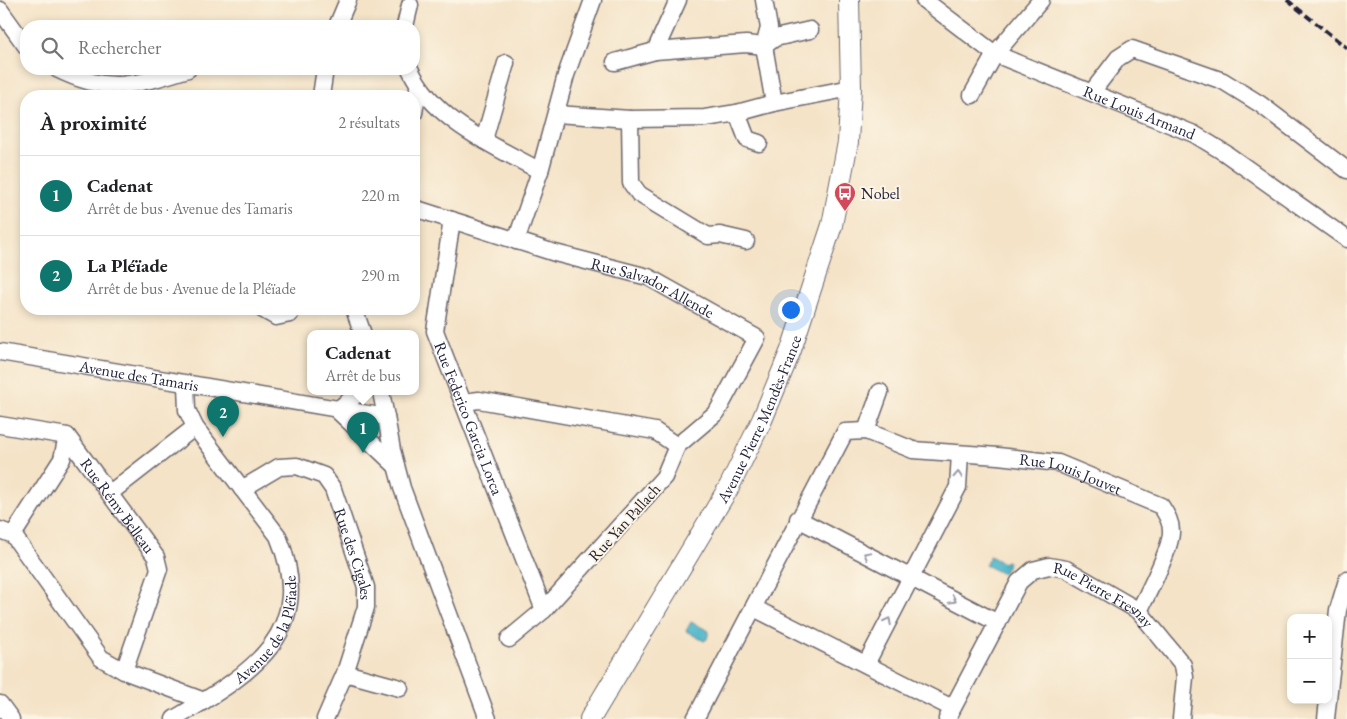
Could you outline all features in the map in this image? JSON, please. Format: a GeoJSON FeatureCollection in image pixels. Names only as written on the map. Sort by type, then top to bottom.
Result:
{"type":"FeatureCollection","features":[{"type":"Feature","properties":{"kind":"street"},"geometry":{"type":"LineString","coordinates":[[340,20],[348,0]]}},
{"type":"Feature","properties":{"kind":"street"},"geometry":{"type":"LineString","coordinates":[[516,241],[540,171],[592,0]]}},
{"type":"Feature","properties":{"kind":"street"},"geometry":{"type":"LineString","coordinates":[[655,51],[678,0]]}},
{"type":"Feature","properties":{"kind":"street"},"geometry":{"type":"LineString","coordinates":[[764,0],[769,28],[764,46],[774,103]]}},
{"type":"Feature","properties":{"kind":"street","name":"Avenue Pierre Mendès-France"},"geometry":{"type":"LineString","coordinates":[[590,719],[728,488],[762,420],[805,311],[832,225],[848,142],[851,88],[849,0]]}},
{"type":"Feature","properties":{"kind":"street","name":"Rue Louis Armand"},"geometry":{"type":"LineString","coordinates":[[924,0],[995,54],[1194,134],[1225,153],[1346,237]]}},
{"type":"Feature","properties":{"kind":"street"},"geometry":{"type":"LineString","coordinates":[[972,95],[995,54],[1041,0]]}},
{"type":"Feature","properties":{"kind":"street"},"geometry":{"type":"LineString","coordinates":[[406,20],[410,5]]}},
{"type":"Feature","properties":{"kind":"street"},"geometry":{"type":"LineString","coordinates":[[0,10],[20,38]]}},
{"type":"Feature","properties":{"kind":"street"},"geometry":{"type":"LineString","coordinates":[[615,62],[655,51],[746,44],[764,46],[775,38],[810,30]]}},
{"type":"Feature","properties":{"kind":"street"},"geometry":{"type":"LineString","coordinates":[[1092,92],[1118,58],[1132,49],[1223,81],[1260,104],[1347,170]]}},
{"type":"Feature","properties":{"kind":"street"},"geometry":{"type":"LineString","coordinates":[[484,140],[506,63]]}},
{"type":"Feature","properties":{"kind":"street"},"geometry":{"type":"LineString","coordinates":[[68,75],[78,80],[110,87],[143,83],[169,75]]}},
{"type":"Feature","properties":{"kind":"street"},"geometry":{"type":"LineString","coordinates":[[323,90],[327,75]]}},
{"type":"Feature","properties":{"kind":"street"},"geometry":{"type":"LineString","coordinates":[[413,75],[418,88],[461,127],[540,171]]}},
{"type":"Feature","properties":{"kind":"street"},"geometry":{"type":"LineString","coordinates":[[556,114],[630,119],[705,118],[737,113],[774,103],[851,88]]}},
{"type":"Feature","properties":{"kind":"street"},"geometry":{"type":"LineString","coordinates":[[737,113],[747,139],[759,143]]}},
{"type":"Feature","properties":{"kind":"street"},"geometry":{"type":"LineString","coordinates":[[630,119],[631,183],[639,194],[708,236],[720,235],[746,241]]}},
{"type":"Feature","properties":{"kind":"street","name":"Rue Salvador Allende"},"geometry":{"type":"LineString","coordinates":[[420,210],[516,241],[648,277],[757,338],[718,412],[677,446]]}},
{"type":"Feature","properties":{"kind":"street","name":"Rue Federico Garcia Lorca"},"geometry":{"type":"LineString","coordinates":[[452,220],[435,331],[544,610]]}},
{"type":"Feature","properties":{"kind":"street"},"geometry":{"type":"LineString","coordinates":[[272,315],[276,317],[285,315]]}},
{"type":"Feature","properties":{"kind":"street"},"geometry":{"type":"LineString","coordinates":[[356,315],[362,330]]}},
{"type":"Feature","properties":{"kind":"street","name":"Avenue des Tamaris"},"geometry":{"type":"LineString","coordinates":[[0,352],[186,385],[386,417]]}},
{"type":"Feature","properties":{"kind":"street","name":"Avenue de la Pléïade"},"geometry":{"type":"LineString","coordinates":[[174,719],[238,678],[266,653],[276,640],[287,614],[292,592],[286,554],[278,536],[195,427],[187,410],[186,385]]}},
{"type":"Feature","properties":{"kind":"street"},"geometry":{"type":"LineString","coordinates":[[695,719],[845,432],[866,431],[880,392]]}},
{"type":"Feature","properties":{"kind":"street"},"geometry":{"type":"LineString","coordinates":[[356,395],[337,410],[396,466]]}},
{"type":"Feature","properties":{"kind":"street"},"geometry":{"type":"LineString","coordinates":[[382,395],[396,466],[404,493],[488,719]]}},
{"type":"Feature","properties":{"kind":"street"},"geometry":{"type":"LineString","coordinates":[[464,402],[479,400],[655,431],[677,446]]}},
{"type":"Feature","properties":{"kind":"street"},"geometry":{"type":"LineString","coordinates":[[0,425],[67,436],[62,459],[6,532],[101,658],[124,671],[204,701]]}},
{"type":"Feature","properties":{"kind":"street"},"geometry":{"type":"LineString","coordinates":[[110,492],[195,427]]}},
{"type":"Feature","properties":{"kind":"street","name":"Rue Louis Jouvet"},"geometry":{"type":"LineString","coordinates":[[866,431],[913,450],[1058,463],[1161,506],[1169,519],[1172,533],[1157,575],[1139,611]]}},
{"type":"Feature","properties":{"kind":"street","name":"Rue Rémy Belleau"},"geometry":{"type":"LineString","coordinates":[[67,436],[156,557],[159,568],[124,671]]}},
{"type":"Feature","properties":{"kind":"street","name":"Rue Yan Pallach"},"geometry":{"type":"LineString","coordinates":[[509,639],[544,610],[664,477],[677,446]]}},
{"type":"Feature","properties":{"kind":"street"},"geometry":{"type":"LineString","coordinates":[[866,664],[958,486],[960,454]]}},
{"type":"Feature","properties":{"kind":"street","name":"Rue des Cigales"},"geometry":{"type":"LineString","coordinates":[[242,488],[279,467],[297,466],[324,476],[334,489],[366,588],[366,607],[345,673],[325,719]]}},
{"type":"Feature","properties":{"kind":"street"},"geometry":{"type":"LineString","coordinates":[[798,519],[998,623]]}},
{"type":"Feature","properties":{"kind":"street","name":"Rue Pierre Fresnay"},"geometry":{"type":"LineString","coordinates":[[950,714],[1018,582],[1033,570],[1049,566],[1066,569],[1139,611],[1183,666],[1185,677],[1181,719]]}},
{"type":"Feature","properties":{"kind":"street"},"geometry":{"type":"LineString","coordinates":[[1332,683],[1341,645],[1338,610],[1347,580]]}},
{"type":"Feature","properties":{"kind":"street"},"geometry":{"type":"LineString","coordinates":[[754,608],[866,664],[950,714]]}},
{"type":"Feature","properties":{"kind":"street"},"geometry":{"type":"LineString","coordinates":[[345,673],[400,688]]}},
{"type":"Feature","properties":{"kind":"street"},"geometry":{"type":"LineString","coordinates":[[0,704],[10,719]]}},
{"type":"Feature","properties":{"kind":"street"},"geometry":{"type":"LineString","coordinates":[[1326,719],[1328,704]]}},
{"type":"Feature","properties":{"kind":"water"},"geometry":{"type":"Polygon","coordinates":[[[990,556],[1003,563],[1009,562],[1003,574],[985,565],[990,556]]]}},
{"type":"Feature","properties":{"kind":"water"},"geometry":{"type":"Polygon","coordinates":[[[691,622],[709,631],[707,639],[704,641],[686,631],[691,622]]]}},
{"type":"Feature","properties":{"kind":"railway"},"geometry":{"type":"LineString","coordinates":[[1287,0],[1347,48]]}},
{"type":"Feature","properties":{"kind":"place","name":"Nobel"},"geometry":{"type":"Point","coordinates":[845,212]}},
{"type":"Feature","properties":{"kind":"place","name":"La Pléïade"},"geometry":{"type":"Point","coordinates":[223,437]}},
{"type":"Feature","properties":{"kind":"place","name":"Cadenat"},"geometry":{"type":"Point","coordinates":[363,453]}}]}
